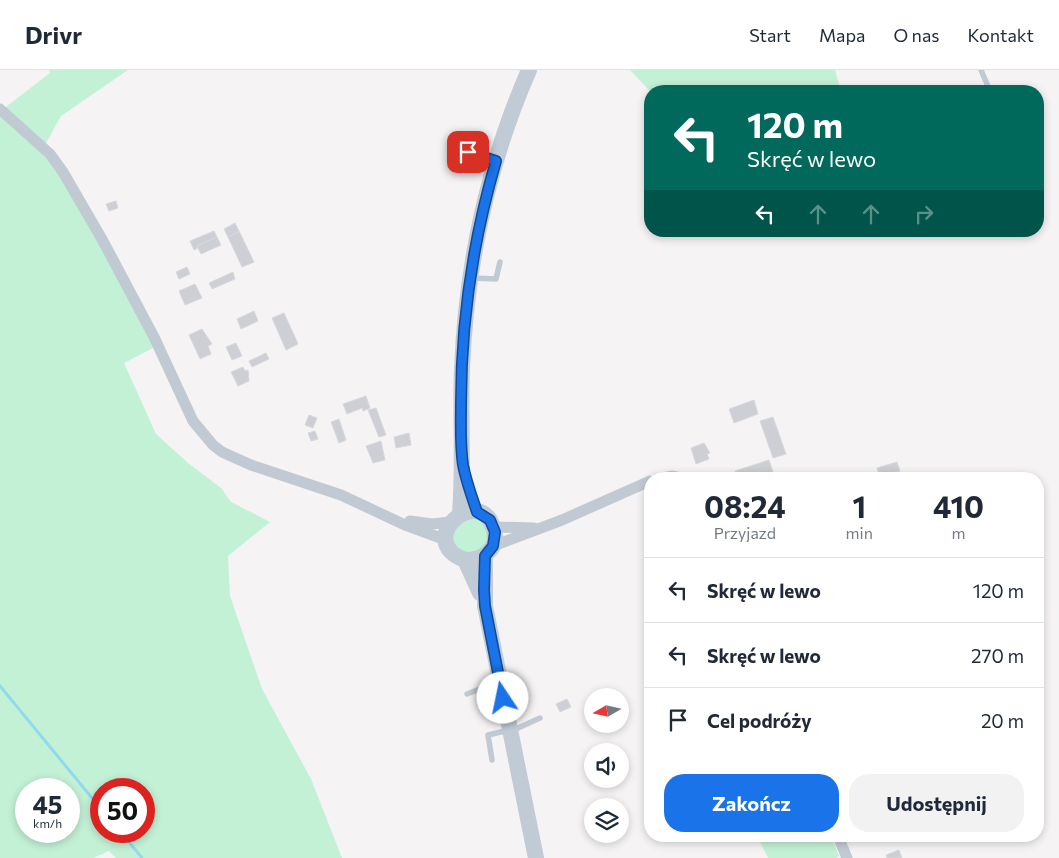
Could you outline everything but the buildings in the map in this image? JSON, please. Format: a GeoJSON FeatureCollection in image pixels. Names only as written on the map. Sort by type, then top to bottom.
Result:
{"type":"FeatureCollection","features":[{"type":"Feature","properties":{"kind":"main road"},"geometry":{"type":"LineString","coordinates":[[489,551],[475,560],[465,560],[453,553],[446,540],[455,518],[463,464],[462,368],[470,278],[484,207],[496,161],[529,70]]}},
{"type":"Feature","properties":{"kind":"main road"},"geometry":{"type":"LineString","coordinates":[[463,464],[477,512],[490,520],[495,537],[489,551],[485,606]]}},
{"type":"Feature","properties":{"kind":"main road"},"geometry":{"type":"LineString","coordinates":[[455,518],[477,512]]}},
{"type":"Feature","properties":{"kind":"main road"},"geometry":{"type":"LineString","coordinates":[[465,560],[485,606],[536,858]]}},
{"type":"Feature","properties":{"kind":"street"},"geometry":{"type":"LineString","coordinates":[[0,109],[50,154],[63,172],[103,241],[149,328],[193,421],[205,437],[222,452],[234,458],[341,495],[446,540]]}},
{"type":"Feature","properties":{"kind":"street"},"geometry":{"type":"LineString","coordinates":[[489,551],[644,484]]}},
{"type":"Feature","properties":{"kind":"street"},"geometry":{"type":"LineString","coordinates":[[386,515],[432,524],[455,518]]}},
{"type":"Feature","properties":{"kind":"street"},"geometry":{"type":"LineString","coordinates":[[493,527],[541,529]]}},
{"type":"Feature","properties":{"kind":"street"},"geometry":{"type":"LineString","coordinates":[[840,842],[847,858]]}},
{"type":"Feature","properties":{"kind":"lane"},"geometry":{"type":"LineString","coordinates":[[980,70],[987,85]]}},
{"type":"Feature","properties":{"kind":"lane"},"geometry":{"type":"LineString","coordinates":[[460,135],[454,147],[496,161]]}},
{"type":"Feature","properties":{"kind":"lane"},"geometry":{"type":"LineString","coordinates":[[470,278],[496,279],[500,262]]}},
{"type":"Feature","properties":{"kind":"lane"},"geometry":{"type":"LineString","coordinates":[[467,694],[499,682]]}},
{"type":"Feature","properties":{"kind":"lane"},"geometry":{"type":"LineString","coordinates":[[492,760],[488,735],[509,730],[540,718]]}},
{"type":"Feature","properties":{"kind":"green space"},"geometry":{"type":"Polygon","coordinates":[[[49,70],[128,70],[61,116],[45,145],[155,347],[124,363],[156,434],[188,463],[221,488],[231,502],[270,522],[228,556],[230,596],[262,689],[311,779],[342,858],[116,858],[109,851],[93,858],[0,858],[0,109],[2,110],[50,73],[49,70]]]}},
{"type":"Feature","properties":{"kind":"green space"},"geometry":{"type":"Polygon","coordinates":[[[630,70],[835,70],[839,85],[644,85],[630,70]]]}},
{"type":"Feature","properties":{"kind":"green space"},"geometry":{"type":"Polygon","coordinates":[[[478,518],[489,532],[484,549],[466,554],[452,542],[453,529],[460,520],[478,518]]]}},
{"type":"Feature","properties":{"kind":"green space"},"geometry":{"type":"Polygon","coordinates":[[[760,842],[833,842],[839,856],[836,858],[768,858],[760,842]]]}},
{"type":"Feature","properties":{"kind":"waterway"},"geometry":{"type":"LineString","coordinates":[[0,686],[90,796]]}},
{"type":"Feature","properties":{"kind":"waterway"},"geometry":{"type":"LineString","coordinates":[[130,843],[142,858]]}},
{"type":"Feature","properties":{"kind":"route"},"geometry":{"type":"LineString","coordinates":[[468,152],[496,161],[484,207],[470,278],[464,333],[461,392],[463,464],[477,512],[490,520],[495,532],[493,546],[485,556],[483,574],[485,606],[503,698]]}}]}
